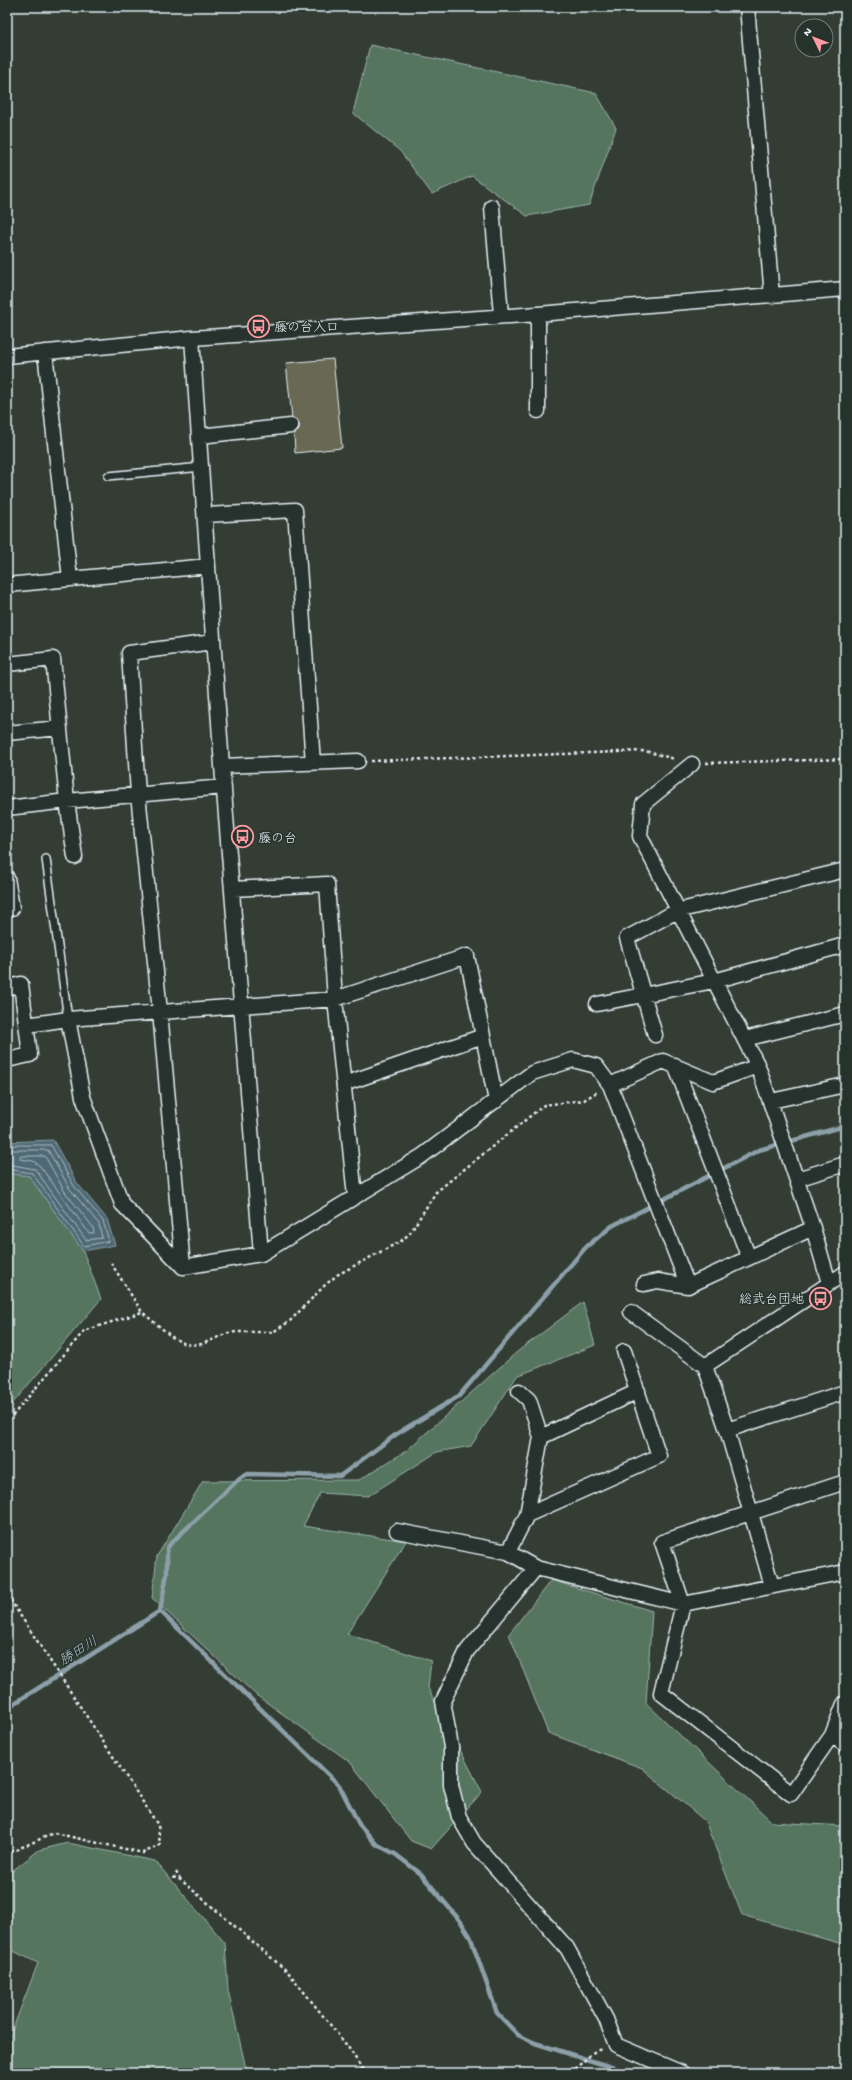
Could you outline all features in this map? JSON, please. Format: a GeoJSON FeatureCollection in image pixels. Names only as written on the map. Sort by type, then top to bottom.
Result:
{"type":"FeatureCollection","features":[{"type":"Feature","properties":{"kind":"street"},"geometry":{"type":"LineString","coordinates":[[747,7],[772,296]]}},
{"type":"Feature","properties":{"kind":"street"},"geometry":{"type":"LineString","coordinates":[[492,207],[501,316]]}},
{"type":"Feature","properties":{"kind":"street"},"geometry":{"type":"LineString","coordinates":[[7,356],[192,338],[538,314],[845,289]]}},
{"type":"Feature","properties":{"kind":"street"},"geometry":{"type":"LineString","coordinates":[[538,314],[538,411]]}},
{"type":"Feature","properties":{"kind":"street"},"geometry":{"type":"LineString","coordinates":[[192,338],[206,515],[208,566],[222,766],[261,1254]]}},
{"type":"Feature","properties":{"kind":"street"},"geometry":{"type":"LineString","coordinates":[[45,352],[70,579]]}},
{"type":"Feature","properties":{"kind":"street"},"geometry":{"type":"LineString","coordinates":[[200,436],[291,426]]}},
{"type":"Feature","properties":{"kind":"street"},"geometry":{"type":"LineString","coordinates":[[206,515],[295,510],[313,763]]}},
{"type":"Feature","properties":{"kind":"street"},"geometry":{"type":"LineString","coordinates":[[7,585],[208,566]]}},
{"type":"Feature","properties":{"kind":"street"},"geometry":{"type":"LineString","coordinates":[[183,1267],[160,1012],[138,794],[129,653],[213,642]]}},
{"type":"Feature","properties":{"kind":"street"},"geometry":{"type":"LineString","coordinates":[[7,664],[54,659],[67,801],[75,857]]}},
{"type":"Feature","properties":{"kind":"street"},"geometry":{"type":"LineString","coordinates":[[7,733],[60,728]]}},
{"type":"Feature","properties":{"kind":"street"},"geometry":{"type":"LineString","coordinates":[[222,766],[358,761]]}},
{"type":"Feature","properties":{"kind":"street"},"geometry":{"type":"LineString","coordinates":[[692,764],[643,804],[640,836],[677,912],[758,1066],[797,1179],[829,1283]]}},
{"type":"Feature","properties":{"kind":"street"},"geometry":{"type":"LineString","coordinates":[[7,808],[138,794],[224,787]]}},
{"type":"Feature","properties":{"kind":"street"},"geometry":{"type":"LineString","coordinates":[[655,1035],[627,938],[677,912],[845,870]]}},
{"type":"Feature","properties":{"kind":"street"},"geometry":{"type":"LineString","coordinates":[[7,878],[12,908]]}},
{"type":"Feature","properties":{"kind":"street"},"geometry":{"type":"LineString","coordinates":[[232,889],[327,884],[335,999],[355,1197]]}},
{"type":"Feature","properties":{"kind":"street"},"geometry":{"type":"LineString","coordinates":[[597,1004],[644,996],[714,980],[845,945]]}},
{"type":"Feature","properties":{"kind":"street"},"geometry":{"type":"LineString","coordinates":[[27,1025],[68,1019],[335,999],[467,956],[496,1101]]}},
{"type":"Feature","properties":{"kind":"street"},"geometry":{"type":"LineString","coordinates":[[7,988],[21,984],[30,1055],[7,1060]]}},
{"type":"Feature","properties":{"kind":"street"},"geometry":{"type":"LineString","coordinates":[[745,1039],[845,1014]]}},
{"type":"Feature","properties":{"kind":"street"},"geometry":{"type":"LineString","coordinates":[[68,1019],[83,1097],[122,1204],[183,1267]]}},
{"type":"Feature","properties":{"kind":"street"},"geometry":{"type":"LineString","coordinates":[[344,1084],[483,1036]]}},
{"type":"Feature","properties":{"kind":"street"},"geometry":{"type":"LineString","coordinates":[[183,1267],[261,1254],[422,1156],[532,1073],[573,1060],[596,1066],[610,1085],[688,1286]]}},
{"type":"Feature","properties":{"kind":"street"},"geometry":{"type":"LineString","coordinates":[[610,1085],[663,1060],[713,1082],[758,1066]]}},
{"type":"Feature","properties":{"kind":"street"},"geometry":{"type":"LineString","coordinates":[[676,1065],[749,1258]]}},
{"type":"Feature","properties":{"kind":"street"},"geometry":{"type":"LineString","coordinates":[[771,1101],[845,1085]]}},
{"type":"Feature","properties":{"kind":"street"},"geometry":{"type":"LineString","coordinates":[[797,1179],[845,1164]]}},
{"type":"Feature","properties":{"kind":"street"},"geometry":{"type":"LineString","coordinates":[[644,1284],[658,1281],[688,1286],[813,1228]]}},
{"type":"Feature","properties":{"kind":"street"},"geometry":{"type":"LineString","coordinates":[[705,1366],[845,1273]]}},
{"type":"Feature","properties":{"kind":"street"},"geometry":{"type":"LineString","coordinates":[[631,1312],[705,1366],[727,1430],[752,1512],[772,1586]]}},
{"type":"Feature","properties":{"kind":"street"},"geometry":{"type":"LineString","coordinates":[[527,1515],[659,1456],[624,1351]]}},
{"type":"Feature","properties":{"kind":"street"},"geometry":{"type":"LineString","coordinates":[[508,1552],[527,1515],[541,1437],[529,1400],[520,1392]]}},
{"type":"Feature","properties":{"kind":"street"},"geometry":{"type":"LineString","coordinates":[[541,1437],[638,1392]]}},
{"type":"Feature","properties":{"kind":"street"},"geometry":{"type":"LineString","coordinates":[[727,1430],[845,1392]]}},
{"type":"Feature","properties":{"kind":"street"},"geometry":{"type":"LineString","coordinates":[[844,1704],[832,1735],[791,1794],[661,1693],[683,1604],[662,1542],[845,1482]]}},
{"type":"Feature","properties":{"kind":"street"},"geometry":{"type":"LineString","coordinates":[[397,1531],[508,1552],[536,1568],[683,1604],[845,1572]]}},
{"type":"Feature","properties":{"kind":"street"},"geometry":{"type":"LineString","coordinates":[[536,1568],[467,1651],[443,1701],[451,1747],[451,1785],[459,1817],[474,1843],[567,1948],[606,2019],[616,2045],[682,2073]]}},
{"type":"Feature","properties":{"kind":"street"},"geometry":{"type":"LineString","coordinates":[[832,1735],[845,1745]]}},
{"type":"Feature","properties":{"kind":"lane"},"geometry":{"type":"LineString","coordinates":[[108,476],[202,467]]}},
{"type":"Feature","properties":{"kind":"lane"},"geometry":{"type":"LineString","coordinates":[[46,859],[68,1019]]}},
{"type":"Feature","properties":{"kind":"path"},"geometry":{"type":"LineString","coordinates":[[358,761],[645,751],[692,764],[845,759]]}},
{"type":"Feature","properties":{"kind":"path"},"geometry":{"type":"LineString","coordinates":[[111,1263],[142,1312],[172,1337],[191,1345],[202,1344],[228,1333],[273,1332],[290,1321],[324,1286],[338,1275],[401,1241],[410,1233],[436,1192],[544,1106],[584,1100],[610,1085]]}},
{"type":"Feature","properties":{"kind":"path"},"geometry":{"type":"LineString","coordinates":[[7,1426],[8,1421],[84,1331],[142,1312]]}},
{"type":"Feature","properties":{"kind":"path"},"geometry":{"type":"LineString","coordinates":[[7,1595],[158,1825],[160,1845],[143,1853],[54,1834],[7,1855]]}},
{"type":"Feature","properties":{"kind":"path"},"geometry":{"type":"LineString","coordinates":[[176,1872],[181,1880],[288,1972],[348,2047],[365,2073]]}},
{"type":"Feature","properties":{"kind":"path"},"geometry":{"type":"LineString","coordinates":[[173,1877],[181,1880]]}},
{"type":"Feature","properties":{"kind":"path"},"geometry":{"type":"LineString","coordinates":[[570,2073],[595,2050],[616,2045]]}},
{"type":"Feature","properties":{"kind":"green space"},"geometry":{"type":"Polygon","coordinates":[[[370,45],[596,93],[616,128],[589,205],[527,216],[472,176],[432,194],[400,151],[353,113],[370,45]]]}},
{"type":"Feature","properties":{"kind":"green space"},"geometry":{"type":"Polygon","coordinates":[[[7,1173],[29,1176],[83,1251],[101,1299],[7,1410],[7,1173]]]}},
{"type":"Feature","properties":{"kind":"green space"},"geometry":{"type":"Polygon","coordinates":[[[583,1302],[595,1345],[517,1376],[471,1446],[437,1452],[368,1496],[320,1493],[303,1526],[406,1541],[347,1634],[431,1661],[428,1688],[482,1792],[431,1849],[411,1841],[350,1762],[256,1695],[152,1598],[157,1556],[203,1481],[359,1480],[406,1451],[517,1352],[583,1302]]]}},
{"type":"Feature","properties":{"kind":"green space"},"geometry":{"type":"Polygon","coordinates":[[[551,1580],[652,1611],[646,1703],[772,1822],[845,1826],[845,1964],[842,1944],[742,1915],[705,1821],[642,1768],[548,1733],[509,1634],[551,1580]]]}},
{"type":"Feature","properties":{"kind":"green space"},"geometry":{"type":"Polygon","coordinates":[[[68,1843],[155,1861],[225,1943],[228,1990],[247,2073],[7,2073],[7,2044],[38,1963],[7,1948],[7,1875],[39,1850],[68,1843]]]}},
{"type":"Feature","properties":{"kind":"water"},"geometry":{"type":"Polygon","coordinates":[[[53,1140],[77,1183],[107,1219],[115,1245],[83,1251],[29,1176],[7,1173],[7,1142],[53,1140]]]}},
{"type":"Feature","properties":{"kind":"building"},"geometry":{"type":"Polygon","coordinates":[[[333,359],[342,448],[295,453],[294,434],[299,430],[299,425],[298,421],[292,418],[286,363],[333,359]]]}},
{"type":"Feature","properties":{"kind":"waterway"},"geometry":{"type":"LineString","coordinates":[[160,1611],[167,1573],[167,1549],[170,1544],[241,1477],[247,1474],[340,1476],[398,1433],[459,1396],[586,1247],[612,1226],[759,1150],[845,1126]]}},
{"type":"Feature","properties":{"kind":"waterway"},"geometry":{"type":"LineString","coordinates":[[160,1611],[339,1785],[359,1824],[376,1844],[395,1854],[421,1874],[461,1922],[470,1936],[497,2013],[518,2035],[535,2043],[630,2073]]}},
{"type":"Feature","properties":{"kind":"waterway","name":"勝田川"},"geometry":{"type":"LineString","coordinates":[[7,1708],[160,1611]]}},
{"type":"Feature","properties":{"kind":"place","name":"藤の台入口"},"geometry":{"type":"Point","coordinates":[259,326]}},
{"type":"Feature","properties":{"kind":"place","name":"藤の台"},"geometry":{"type":"Point","coordinates":[242,837]}},
{"type":"Feature","properties":{"kind":"place","name":"総武台団地"},"geometry":{"type":"Point","coordinates":[820,1298]}}]}
